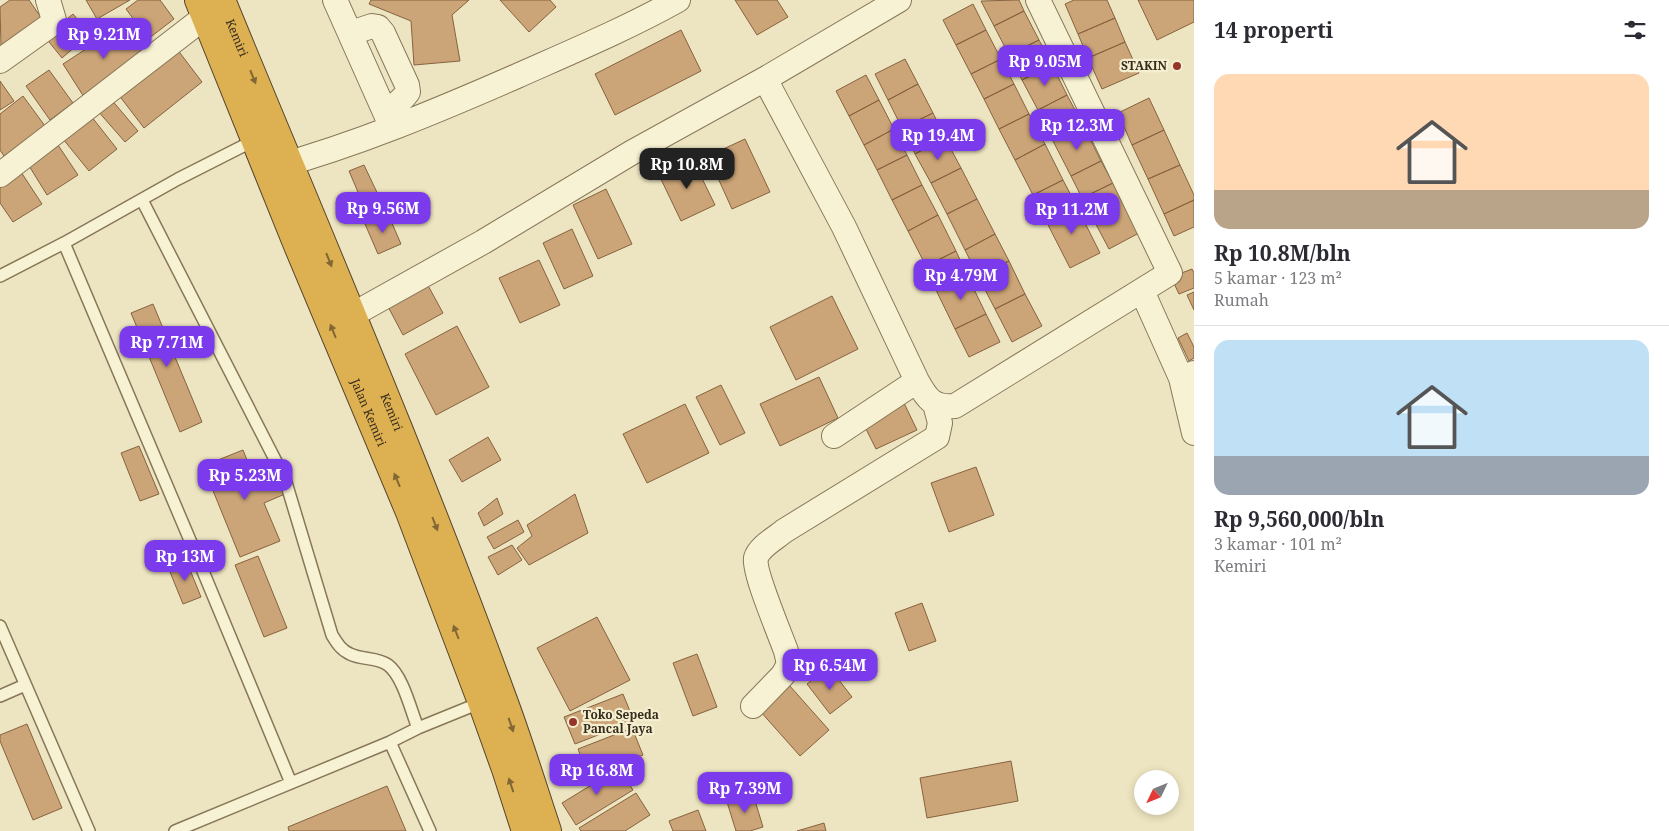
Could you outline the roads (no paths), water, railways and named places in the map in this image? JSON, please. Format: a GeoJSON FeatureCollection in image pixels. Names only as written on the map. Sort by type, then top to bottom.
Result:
{"type":"FeatureCollection","features":[{"type":"Feature","properties":{"kind":"highway","name":"Jalan Kemiri"},"geometry":{"type":"LineString","coordinates":[[209,5],[279,167],[348,365],[492,699],[526,831]]}},
{"type":"Feature","properties":{"kind":"highway","name":"Kemiri"},"geometry":{"type":"LineString","coordinates":[[279,167],[352,315],[492,699],[547,831]]}},
{"type":"Feature","properties":{"kind":"street"},"geometry":{"type":"LineString","coordinates":[[0,61],[50,26],[54,20],[48,0]]}},
{"type":"Feature","properties":{"kind":"street"},"geometry":{"type":"LineString","coordinates":[[335,0],[389,121]]}},
{"type":"Feature","properties":{"kind":"street"},"geometry":{"type":"LineString","coordinates":[[279,167],[389,121],[454,103],[585,46],[678,0]]}},
{"type":"Feature","properties":{"kind":"street"},"geometry":{"type":"LineString","coordinates":[[352,315],[483,242],[656,139],[765,79],[899,0]]}},
{"type":"Feature","properties":{"kind":"street"},"geometry":{"type":"LineString","coordinates":[[765,79],[844,227],[925,395],[935,404],[944,407],[955,406],[1170,273],[1038,0]]}},
{"type":"Feature","properties":{"kind":"street"},"geometry":{"type":"LineString","coordinates":[[0,175],[209,5]]}},
{"type":"Feature","properties":{"kind":"street"},"geometry":{"type":"LineString","coordinates":[[351,33],[372,26],[378,27],[383,33],[407,85],[408,92],[389,121]]}},
{"type":"Feature","properties":{"kind":"street"},"geometry":{"type":"LineString","coordinates":[[1142,291],[1187,376],[1194,433]]}},
{"type":"Feature","properties":{"kind":"street"},"geometry":{"type":"LineString","coordinates":[[834,436],[917,381]]}},
{"type":"Feature","properties":{"kind":"street"},"geometry":{"type":"LineString","coordinates":[[753,706],[782,675],[788,664],[786,651],[757,572],[756,557],[764,547],[784,531],[937,437],[940,423],[935,404]]}},
{"type":"Feature","properties":{"kind":"lane"},"geometry":{"type":"LineString","coordinates":[[0,276],[64,243],[178,179],[266,135]]}},
{"type":"Feature","properties":{"kind":"lane"},"geometry":{"type":"LineString","coordinates":[[142,200],[285,479],[332,635],[339,646],[351,655],[377,660],[388,665],[398,677],[418,728]]}},
{"type":"Feature","properties":{"kind":"lane"},"geometry":{"type":"LineString","coordinates":[[64,243],[196,552],[291,783]]}},
{"type":"Feature","properties":{"kind":"lane"},"geometry":{"type":"LineString","coordinates":[[0,626],[90,831]]}},
{"type":"Feature","properties":{"kind":"lane"},"geometry":{"type":"LineString","coordinates":[[0,696],[25,686]]}},
{"type":"Feature","properties":{"kind":"lane"},"geometry":{"type":"LineString","coordinates":[[175,831],[390,742],[418,728],[492,699]]}},
{"type":"Feature","properties":{"kind":"lane"},"geometry":{"type":"LineString","coordinates":[[390,742],[430,831]]}},
{"type":"Feature","properties":{"kind":"place","name":"STAKIN"},"geometry":{"type":"Point","coordinates":[1177,66]}},
{"type":"Feature","properties":{"kind":"place","name":"Toko Sepeda Pancal Jaya"},"geometry":{"type":"Point","coordinates":[573,722]}}]}
